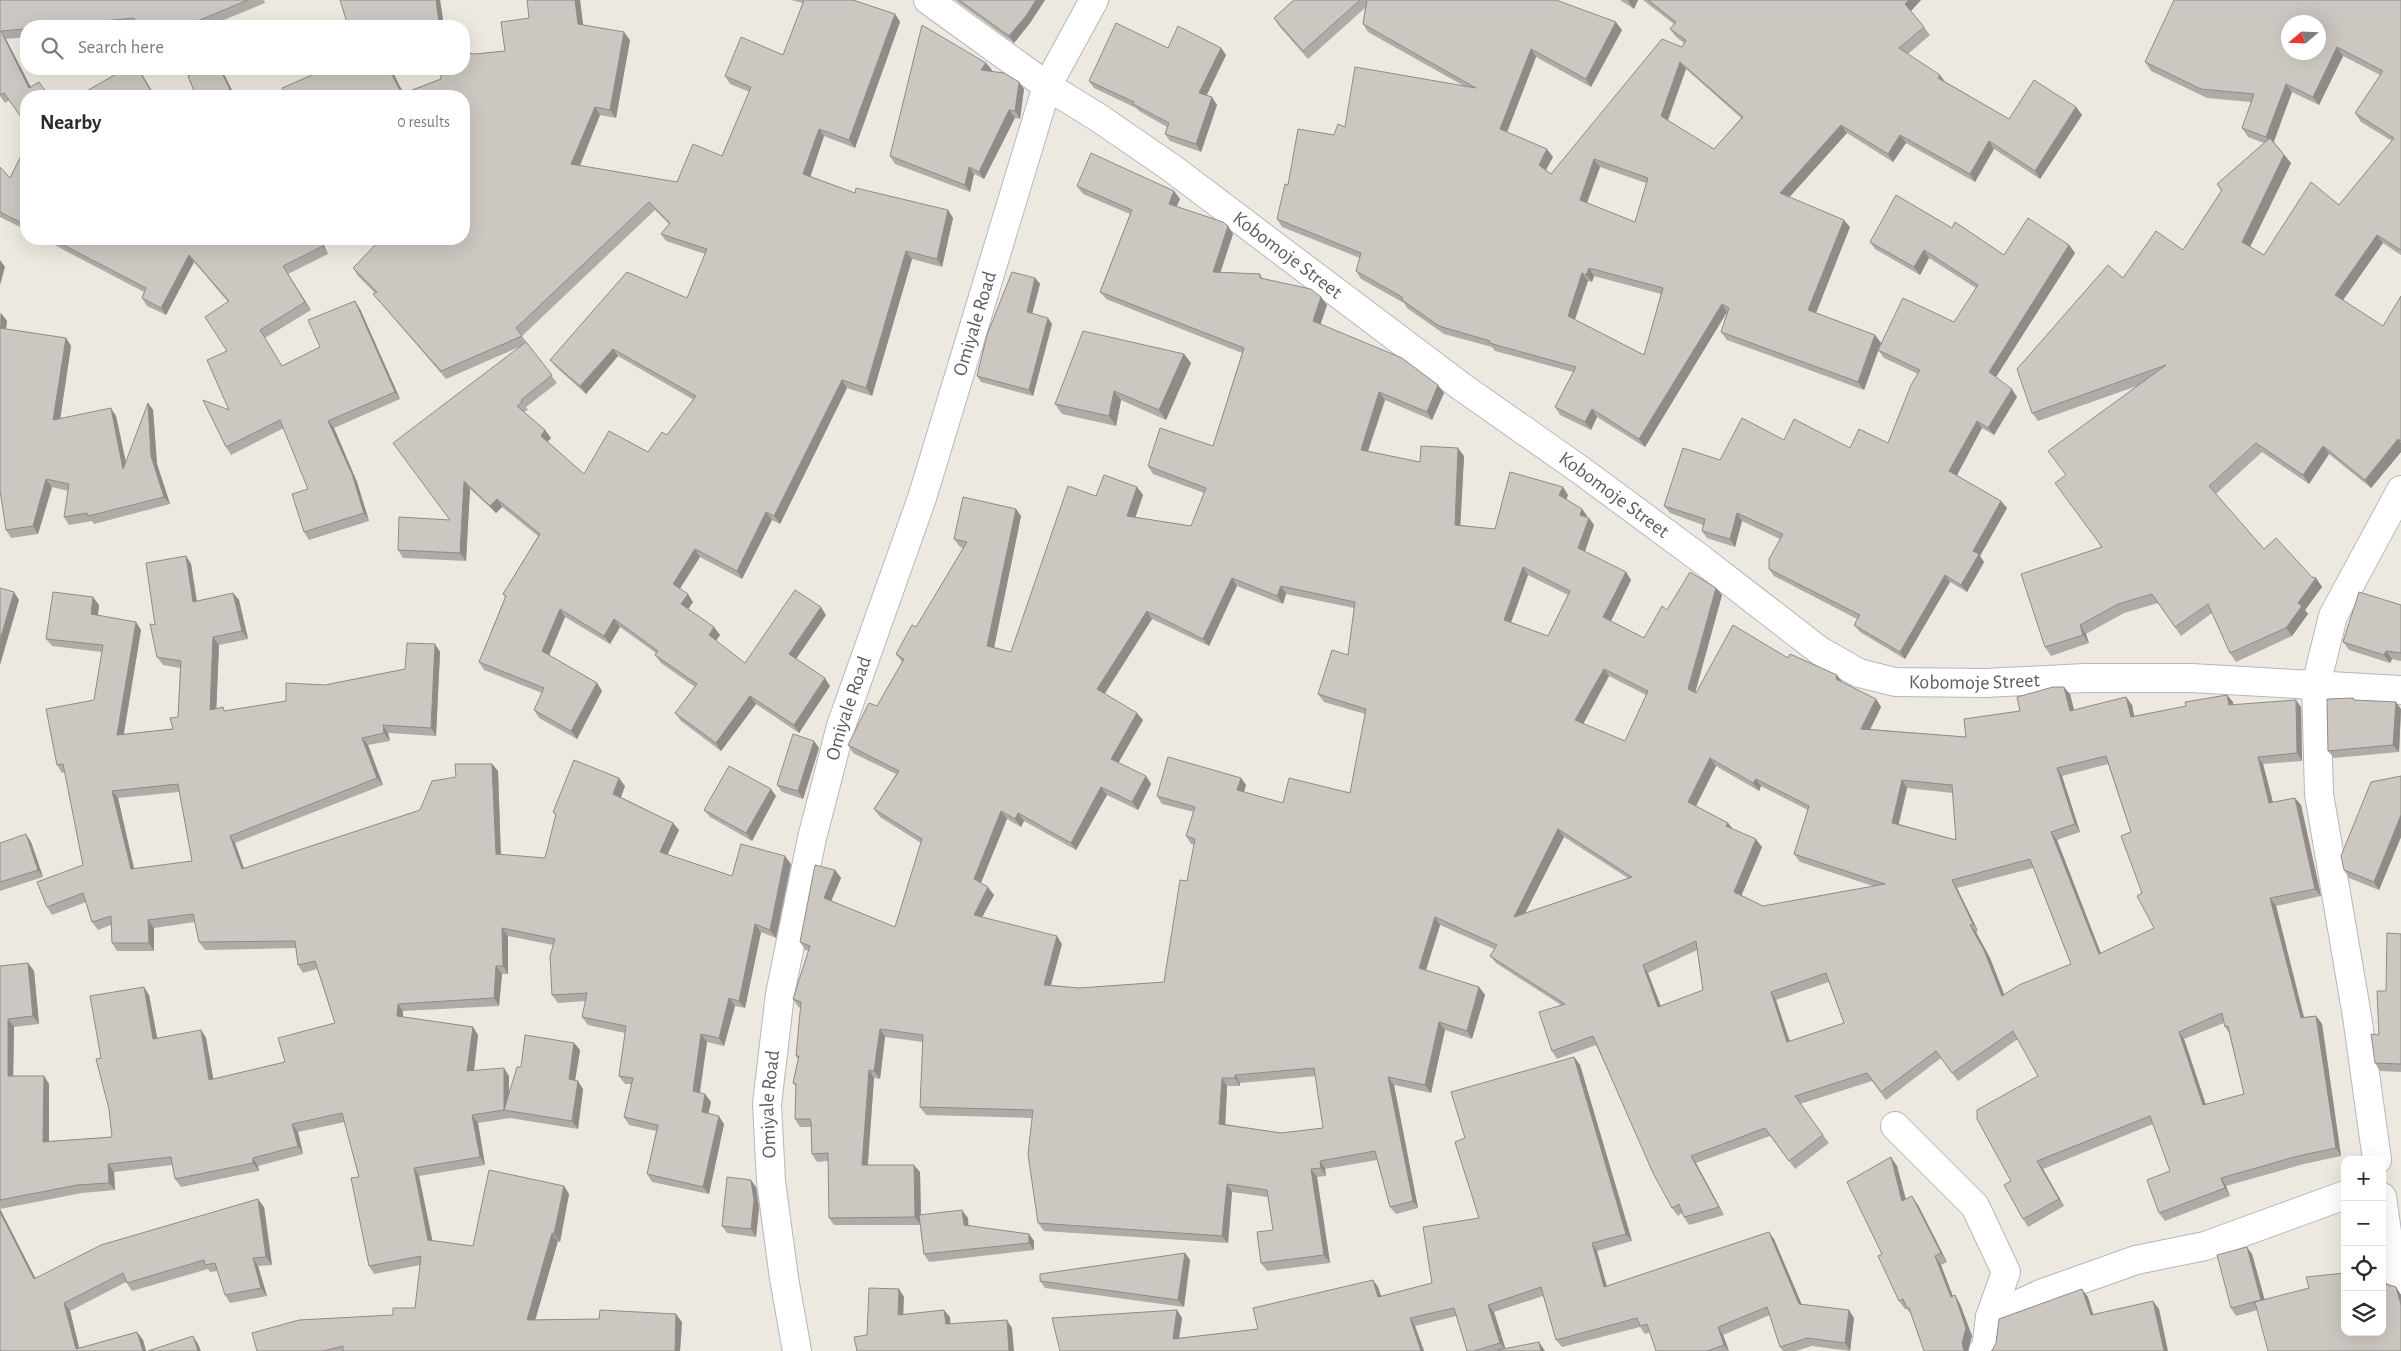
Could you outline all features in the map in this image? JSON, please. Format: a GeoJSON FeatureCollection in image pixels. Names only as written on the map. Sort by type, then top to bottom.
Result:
{"type":"FeatureCollection","features":[{"type":"Feature","properties":{"kind":"street","name":"Kobomoje Street"},"geometry":{"type":"LineString","coordinates":[[928,0],[1047,86],[1099,118],[1173,169],[1462,387],[1579,469],[1693,554],[1820,652],[1859,673],[1895,682],[1985,683],[2085,678],[2191,678],[2401,690]]}},
{"type":"Feature","properties":{"kind":"street","name":"Omiyale Road"},"geometry":{"type":"LineString","coordinates":[[797,1351],[784,1278],[771,1181],[767,1104],[780,994],[812,838],[841,726],[922,498],[1047,86],[1094,0]]}},
{"type":"Feature","properties":{"kind":"street"},"geometry":{"type":"LineString","coordinates":[[2376,1156],[2357,1016],[2318,794],[2316,685],[2333,616],[2401,490]]}},
{"type":"Feature","properties":{"kind":"street"},"geometry":{"type":"LineString","coordinates":[[1895,1126],[1976,1206],[2006,1272],[1990,1317],[1986,1350],[1983,1351]]}},
{"type":"Feature","properties":{"kind":"street"},"geometry":{"type":"LineString","coordinates":[[1990,1317],[2043,1292],[2136,1260],[2205,1246],[2341,1196]]}},
{"type":"Feature","properties":{"kind":"street"},"geometry":{"type":"LineString","coordinates":[[2383,1201],[2391,1260],[2401,1280]]}},
{"type":"Feature","properties":{"kind":"building"},"geometry":{"type":"Polygon","coordinates":[[[0,0],[248,0],[200,20],[134,20],[134,18],[114,20],[20,20],[20,29],[1,31],[20,70],[20,75],[23,75],[29,88],[39,82],[45,90],[20,90],[20,116],[4,93],[0,95],[0,0]]]}},
{"type":"Feature","properties":{"kind":"building"},"geometry":{"type":"Polygon","coordinates":[[[340,0],[436,0],[439,20],[346,20],[340,0]]]}},
{"type":"Feature","properties":{"kind":"building"},"geometry":{"type":"Polygon","coordinates":[[[527,0],[575,0],[578,24],[624,32],[610,110],[595,107],[571,164],[677,182],[693,144],[722,156],[751,87],[725,76],[741,37],[783,55],[804,0],[853,0],[895,14],[849,140],[819,129],[803,174],[855,193],[856,188],[948,210],[937,259],[906,251],[866,388],[842,380],[774,516],[766,512],[737,571],[695,549],[673,584],[688,594],[681,604],[714,627],[709,635],[745,663],[795,590],[821,607],[789,654],[825,678],[794,725],[750,696],[716,743],[675,713],[697,684],[655,655],[658,651],[614,619],[604,636],[560,609],[542,651],[597,683],[571,731],[534,710],[544,688],[479,662],[506,596],[503,594],[540,534],[497,499],[490,506],[464,481],[460,553],[398,550],[399,517],[450,520],[393,443],[526,342],[552,375],[521,400],[522,402],[517,406],[545,430],[541,436],[584,474],[609,431],[648,452],[662,432],[667,435],[696,396],[613,349],[580,386],[550,360],[627,272],[687,298],[707,249],[661,234],[670,223],[649,202],[516,328],[522,336],[441,371],[373,294],[377,292],[353,268],[375,245],[470,245],[470,90],[412,90],[441,79],[441,75],[470,75],[470,54],[505,51],[501,22],[529,18],[527,0]]]}},
{"type":"Feature","properties":{"kind":"building"},"geometry":{"type":"Polygon","coordinates":[[[959,0],[1036,0],[1026,16],[1009,36],[959,0]]]}},
{"type":"Feature","properties":{"kind":"building"},"geometry":{"type":"Polygon","coordinates":[[[1294,0],[1360,0],[1303,51],[1274,18],[1294,0]]]}},
{"type":"Feature","properties":{"kind":"building"},"geometry":{"type":"Polygon","coordinates":[[[1367,0],[1556,0],[1616,22],[1586,79],[1531,49],[1500,129],[1547,149],[1539,165],[1551,174],[1662,39],[1682,47],[1686,40],[1670,29],[1676,22],[1648,0],[1909,0],[1905,4],[1924,27],[1899,48],[1940,75],[1938,78],[2009,119],[2034,80],[2076,107],[2035,171],[1989,141],[1970,174],[1900,135],[1888,154],[1841,125],[1780,193],[1844,220],[1808,310],[1875,335],[1858,382],[1721,332],[1729,308],[1722,304],[1639,439],[1592,409],[1585,422],[1555,407],[1576,367],[1489,343],[1490,341],[1439,326],[1402,300],[1402,297],[1356,271],[1361,253],[1277,219],[1285,184],[1288,185],[1298,129],[1334,135],[1338,124],[1345,127],[1355,67],[1476,88],[1363,24],[1367,0]],[[1680,62],[1661,116],[1714,149],[1743,117],[1680,62]],[[1594,159],[1580,200],[1635,222],[1648,178],[1594,159]],[[1589,268],[1586,275],[1582,273],[1568,316],[1644,355],[1663,288],[1589,268]]]}},
{"type":"Feature","properties":{"kind":"building"},"geometry":{"type":"Polygon","coordinates":[[[2174,0],[2401,0],[2401,250],[2377,235],[2335,295],[2383,326],[2401,296],[2401,441],[2398,439],[2365,480],[2323,446],[2303,475],[2256,443],[2209,486],[2264,549],[2276,538],[2312,577],[2316,578],[2298,603],[2302,606],[2286,628],[2230,653],[2208,604],[2175,627],[2152,594],[2118,604],[2080,625],[2083,635],[2045,647],[2021,574],[2102,547],[2055,483],[2066,475],[2048,451],[2166,365],[2032,413],[2017,369],[2108,265],[2123,278],[2156,231],[2183,250],[2222,190],[2217,184],[2270,138],[2284,155],[2242,242],[2264,255],[2311,182],[2339,205],[2394,138],[2355,113],[2383,71],[2337,47],[2313,97],[2286,84],[2266,137],[2242,128],[2254,94],[2201,89],[2145,62],[2174,0]]]}},
{"type":"Feature","properties":{"kind":"building"},"geometry":{"type":"Polygon","coordinates":[[[1116,23],[1168,48],[1178,26],[1221,48],[1199,93],[1212,97],[1196,144],[1165,134],[1169,123],[1133,104],[1134,102],[1089,81],[1116,23]]]}},
{"type":"Feature","properties":{"kind":"building"},"geometry":{"type":"Polygon","coordinates":[[[922,25],[986,63],[981,70],[1004,73],[1019,82],[1015,111],[1009,110],[979,172],[969,167],[965,185],[890,156],[922,25]]]}},
{"type":"Feature","properties":{"kind":"building"},"geometry":{"type":"Polygon","coordinates":[[[115,75],[142,75],[150,90],[88,90],[115,75]]]}},
{"type":"Feature","properties":{"kind":"building"},"geometry":{"type":"Polygon","coordinates":[[[223,75],[230,90],[194,90],[188,76],[223,75]]]}},
{"type":"Feature","properties":{"kind":"building"},"geometry":{"type":"Polygon","coordinates":[[[312,75],[392,75],[400,90],[283,90],[282,88],[312,75]]]}},
{"type":"Feature","properties":{"kind":"building"},"geometry":{"type":"Polygon","coordinates":[[[1091,153],[1174,191],[1169,204],[1223,222],[1228,226],[1213,272],[1260,274],[1260,278],[1311,289],[1321,297],[1313,321],[1402,358],[1438,385],[1427,412],[1379,392],[1361,450],[1420,462],[1421,446],[1458,448],[1455,525],[1495,529],[1510,472],[1563,487],[1559,495],[1582,509],[1580,515],[1589,518],[1578,548],[1626,572],[1603,617],[1644,638],[1662,606],[1667,610],[1690,572],[1716,588],[1688,689],[1696,693],[1733,625],[1788,658],[1790,654],[1837,675],[1836,679],[1876,699],[1861,729],[1966,737],[1964,719],[2020,711],[2017,697],[2053,687],[2064,687],[2070,711],[2126,697],[2131,717],[2186,706],[2185,702],[2227,695],[2229,705],[2296,700],[2297,753],[2258,757],[2269,803],[2295,798],[2315,889],[2270,898],[2301,1018],[2316,1016],[2336,1148],[2298,1156],[2221,1178],[2225,1188],[2159,1213],[2147,1180],[2170,1171],[2150,1116],[2037,1161],[2059,1199],[2023,1219],[2004,1185],[2011,1181],[1977,1119],[1977,1110],[2038,1076],[2013,1031],[1952,1073],[1936,1051],[1881,1092],[1867,1073],[1795,1096],[1823,1135],[1789,1161],[1765,1128],[1691,1156],[1719,1207],[1684,1217],[1679,1204],[1672,1208],[1653,1173],[1593,1036],[1552,1051],[1539,1012],[1565,1004],[1490,956],[1497,945],[1435,917],[1419,968],[1479,987],[1467,1031],[1439,1022],[1425,1085],[1388,1077],[1413,1201],[1390,1207],[1375,1151],[1320,1161],[1321,1168],[1311,1169],[1324,1255],[1261,1263],[1257,1232],[1273,1230],[1267,1190],[1227,1184],[1222,1236],[1038,1223],[1028,1154],[1033,1110],[920,1107],[923,1035],[880,1029],[874,1071],[869,1070],[862,1165],[914,1165],[915,1217],[829,1218],[828,1153],[812,1154],[810,1119],[795,1119],[796,1084],[793,1083],[799,1056],[796,1056],[801,1002],[793,999],[810,946],[800,942],[815,865],[835,870],[824,898],[895,927],[922,839],[874,809],[899,771],[848,745],[869,703],[877,706],[904,659],[896,654],[912,625],[916,627],[967,542],[954,539],[963,497],[1016,509],[987,646],[1011,652],[1068,486],[1096,496],[1104,475],[1137,487],[1127,516],[1191,526],[1206,488],[1148,466],[1160,428],[1213,446],[1244,348],[1100,292],[1132,210],[1077,186],[1091,153]],[[1523,567],[1504,620],[1548,636],[1570,591],[1523,567]],[[1232,578],[1203,639],[1147,611],[1097,689],[1137,713],[1111,759],[1146,776],[1132,802],[1101,787],[1071,843],[1018,813],[1015,819],[1001,811],[974,879],[988,887],[974,915],[1057,936],[1044,985],[1079,988],[1164,982],[1180,880],[1187,881],[1195,839],[1186,836],[1195,807],[1157,796],[1168,757],[1241,778],[1237,790],[1283,803],[1289,778],[1350,793],[1366,709],[1318,694],[1332,650],[1348,655],[1355,602],[1281,586],[1277,596],[1232,578]],[[1604,669],[1575,720],[1625,741],[1648,691],[1604,669]],[[2106,756],[2057,768],[2075,824],[2051,832],[2099,954],[2154,928],[2137,896],[2142,893],[2121,836],[2131,832],[2106,756]],[[1710,758],[1688,802],[1728,823],[1726,826],[1756,839],[1734,892],[1763,906],[1885,884],[1794,854],[1809,806],[1756,779],[1753,783],[1710,758]],[[1902,780],[1892,823],[1956,840],[1952,785],[1902,780]],[[1558,829],[1514,917],[1632,877],[1558,829]],[[2030,859],[1952,880],[1973,924],[1970,925],[1984,950],[2002,996],[2019,985],[2071,964],[2030,859]],[[1696,941],[1643,965],[1658,1007],[1703,990],[1696,941]],[[1826,973],[1771,992],[1787,1042],[1844,1023],[1826,973]],[[2222,1013],[2179,1032],[2203,1105],[2244,1094],[2228,1026],[2225,1027],[2222,1013]],[[1314,1068],[1235,1075],[1235,1078],[1222,1078],[1219,1124],[1281,1133],[1323,1128],[1314,1068]]]}},
{"type":"Feature","properties":{"kind":"building"},"geometry":{"type":"Polygon","coordinates":[[[20,158],[20,222],[0,212],[0,167],[10,178],[20,158]]]}},
{"type":"Feature","properties":{"kind":"building"},"geometry":{"type":"Polygon","coordinates":[[[1896,195],[1952,228],[1955,222],[2004,255],[2028,218],[2069,245],[1989,372],[2012,389],[1988,428],[1977,421],[1949,471],[2001,501],[1973,551],[1979,554],[1961,585],[1945,575],[1900,652],[1854,625],[1860,615],[1769,569],[1769,559],[1783,534],[1737,513],[1730,539],[1702,531],[1705,519],[1664,506],[1683,448],[1720,460],[1742,418],[1784,440],[1794,419],[1850,448],[1859,429],[1888,443],[1911,385],[1920,370],[1878,350],[1903,298],[1954,322],[1978,285],[1924,250],[1914,267],[1870,242],[1896,195]]]}},
{"type":"Feature","properties":{"kind":"building"},"geometry":{"type":"Polygon","coordinates":[[[64,245],[322,245],[283,266],[305,302],[260,330],[282,366],[320,347],[308,320],[355,301],[395,392],[328,421],[352,474],[364,513],[304,532],[292,494],[308,489],[280,420],[226,447],[203,400],[229,410],[207,360],[227,351],[205,317],[229,301],[189,255],[161,308],[142,298],[146,288],[64,245]]]}},
{"type":"Feature","properties":{"kind":"building"},"geometry":{"type":"Polygon","coordinates":[[[1012,272],[1035,278],[1027,312],[1048,318],[1029,390],[977,376],[987,335],[1012,272]]]}},
{"type":"Feature","properties":{"kind":"building"},"geometry":{"type":"Polygon","coordinates":[[[0,328],[66,338],[53,420],[111,408],[123,469],[148,403],[151,456],[164,497],[88,516],[87,513],[64,517],[69,484],[46,479],[33,526],[6,530],[0,490],[0,328]]]}},
{"type":"Feature","properties":{"kind":"building"},"geometry":{"type":"Polygon","coordinates":[[[1083,331],[1184,354],[1159,410],[1114,391],[1109,416],[1055,404],[1083,331]]]}},
{"type":"Feature","properties":{"kind":"building"},"geometry":{"type":"Polygon","coordinates":[[[186,556],[193,602],[233,593],[242,631],[213,637],[210,710],[223,707],[224,711],[286,701],[286,683],[325,685],[405,669],[407,643],[435,644],[431,728],[383,725],[384,733],[362,738],[377,778],[230,836],[242,869],[420,810],[432,781],[456,777],[455,764],[492,764],[496,854],[545,858],[556,814],[553,812],[574,760],[619,778],[613,794],[673,823],[660,852],[732,876],[741,844],[785,856],[770,930],[755,924],[739,1001],[729,998],[719,1038],[701,1034],[693,1091],[705,1094],[702,1112],[719,1116],[703,1187],[647,1174],[658,1125],[624,1117],[633,1078],[619,1076],[626,1026],[582,1017],[587,993],[552,995],[550,956],[555,939],[502,928],[503,966],[496,966],[494,998],[398,1004],[397,1016],[473,1027],[467,1071],[504,1068],[504,1110],[472,1115],[480,1157],[414,1168],[428,1240],[473,1246],[489,1170],[564,1186],[554,1234],[552,1233],[527,1320],[599,1319],[600,1310],[676,1314],[675,1351],[343,1351],[343,1346],[323,1351],[257,1351],[252,1333],[299,1320],[393,1315],[393,1308],[415,1308],[421,1256],[369,1266],[351,1178],[359,1177],[342,1113],[292,1124],[298,1146],[253,1158],[253,1163],[175,1179],[171,1157],[108,1164],[109,1183],[77,1185],[0,1200],[0,966],[28,963],[33,1016],[8,1019],[8,1076],[44,1076],[43,1142],[112,1137],[109,1109],[96,1059],[101,1058],[90,996],[144,987],[153,1039],[201,1030],[209,1080],[285,1062],[278,1038],[335,1023],[315,961],[298,965],[295,941],[199,942],[193,914],[148,920],[149,943],[112,943],[111,916],[92,922],[83,893],[47,907],[37,882],[83,865],[63,764],[57,765],[46,709],[94,700],[103,645],[46,639],[53,592],[93,597],[91,614],[136,622],[117,735],[173,729],[170,718],[178,717],[181,661],[157,657],[150,624],[155,625],[146,563],[186,556]],[[178,784],[112,791],[131,869],[192,861],[178,784]]]}},
{"type":"Feature","properties":{"kind":"building"},"geometry":{"type":"Polygon","coordinates":[[[0,588],[14,592],[0,640],[0,588]]]}},
{"type":"Feature","properties":{"kind":"building"},"geometry":{"type":"Polygon","coordinates":[[[2359,592],[2401,605],[2401,653],[2386,651],[2384,655],[2343,642],[2359,592]]]}},
{"type":"Feature","properties":{"kind":"building"},"geometry":{"type":"Polygon","coordinates":[[[2353,698],[2354,700],[2396,702],[2393,745],[2328,751],[2327,699],[2353,698]]]}},
{"type":"Feature","properties":{"kind":"building"},"geometry":{"type":"Polygon","coordinates":[[[793,734],[814,741],[798,791],[777,785],[793,734]]]}},
{"type":"Feature","properties":{"kind":"building"},"geometry":{"type":"Polygon","coordinates":[[[729,766],[771,789],[746,833],[704,810],[729,766]]]}},
{"type":"Feature","properties":{"kind":"building"},"geometry":{"type":"Polygon","coordinates":[[[2401,776],[2401,815],[2374,882],[2344,870],[2341,856],[2371,782],[2401,776]]]}},
{"type":"Feature","properties":{"kind":"building"},"geometry":{"type":"Polygon","coordinates":[[[26,834],[38,870],[0,882],[0,843],[26,834]]]}},
{"type":"Feature","properties":{"kind":"building"},"geometry":{"type":"Polygon","coordinates":[[[2387,933],[2401,934],[2401,1064],[2375,1063],[2371,1034],[2379,1035],[2377,991],[2386,991],[2387,933]]]}},
{"type":"Feature","properties":{"kind":"building"},"geometry":{"type":"Polygon","coordinates":[[[525,1035],[574,1043],[569,1079],[578,1081],[572,1121],[504,1110],[517,1067],[521,1067],[525,1035]]]}},
{"type":"Feature","properties":{"kind":"building"},"geometry":{"type":"Polygon","coordinates":[[[1574,1057],[1626,1234],[1592,1243],[1604,1287],[1769,1232],[1799,1304],[1849,1310],[1845,1343],[1807,1338],[1780,1347],[1767,1307],[1718,1327],[1724,1345],[1707,1351],[1656,1351],[1647,1324],[1640,1326],[1637,1318],[1556,1340],[1541,1287],[1488,1305],[1500,1343],[1474,1351],[1467,1351],[1454,1308],[1410,1318],[1421,1351],[1060,1351],[1052,1318],[1177,1310],[1173,1339],[1258,1329],[1253,1308],[1373,1280],[1378,1297],[1432,1283],[1423,1227],[1479,1218],[1455,1142],[1465,1138],[1451,1092],[1574,1057]]]}},
{"type":"Feature","properties":{"kind":"building"},"geometry":{"type":"Polygon","coordinates":[[[1891,1157],[1902,1201],[1912,1196],[1941,1253],[1935,1256],[1951,1297],[1955,1295],[1966,1328],[1962,1343],[1964,1351],[1924,1351],[1909,1308],[1907,1308],[1903,1299],[1899,1301],[1878,1256],[1882,1254],[1847,1182],[1891,1157]]]}},
{"type":"Feature","properties":{"kind":"building"},"geometry":{"type":"Polygon","coordinates":[[[727,1177],[751,1180],[754,1200],[751,1229],[722,1226],[727,1177]]]}},
{"type":"Feature","properties":{"kind":"building"},"geometry":{"type":"Polygon","coordinates":[[[258,1199],[266,1257],[253,1258],[261,1288],[225,1295],[215,1263],[205,1265],[204,1260],[127,1283],[123,1273],[64,1303],[76,1349],[137,1332],[143,1351],[0,1351],[0,1212],[34,1279],[101,1245],[258,1199]]]}},
{"type":"Feature","properties":{"kind":"building"},"geometry":{"type":"Polygon","coordinates":[[[962,1210],[964,1225],[1029,1234],[1029,1243],[924,1254],[919,1215],[962,1210]]]}},
{"type":"Feature","properties":{"kind":"building"},"geometry":{"type":"Polygon","coordinates":[[[2247,1247],[2261,1300],[2231,1308],[2217,1255],[2247,1247]]]}},
{"type":"Feature","properties":{"kind":"building"},"geometry":{"type":"Polygon","coordinates":[[[1185,1253],[1178,1300],[1040,1281],[1040,1274],[1185,1253]]]}},
{"type":"Feature","properties":{"kind":"building"},"geometry":{"type":"Polygon","coordinates":[[[2341,1273],[2341,1336],[2386,1336],[2386,1284],[2396,1287],[2401,1305],[2401,1351],[2268,1351],[2255,1302],[2309,1288],[2306,1277],[2341,1273]]]}},
{"type":"Feature","properties":{"kind":"building"},"geometry":{"type":"Polygon","coordinates":[[[869,1288],[899,1289],[898,1315],[944,1310],[946,1324],[1007,1320],[1009,1351],[857,1351],[854,1337],[867,1335],[869,1288]]]}},
{"type":"Feature","properties":{"kind":"building"},"geometry":{"type":"Polygon","coordinates":[[[2082,1289],[2091,1315],[2153,1301],[2164,1351],[1991,1351],[1996,1343],[1999,1319],[2082,1289]]]}},
{"type":"Feature","properties":{"kind":"building"},"geometry":{"type":"Polygon","coordinates":[[[193,1336],[198,1351],[148,1351],[193,1336]]]}},
{"type":"Feature","properties":{"kind":"building"},"geometry":{"type":"Polygon","coordinates":[[[1539,1342],[1541,1351],[1498,1351],[1498,1350],[1539,1342]]]}}]}
